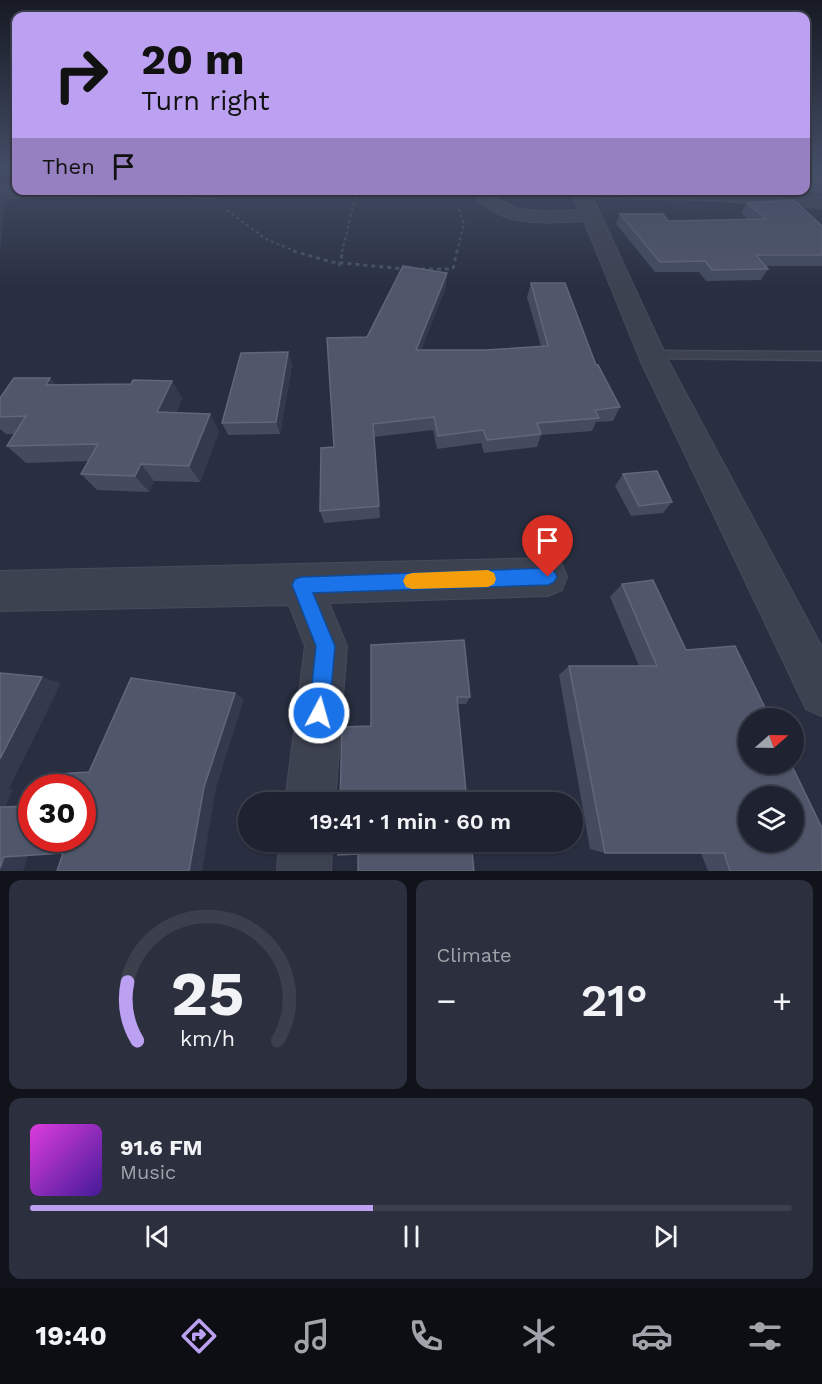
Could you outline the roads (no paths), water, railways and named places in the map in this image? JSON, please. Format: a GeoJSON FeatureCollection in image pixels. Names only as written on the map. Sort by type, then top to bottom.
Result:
{"type":"FeatureCollection","features":[{"type":"Feature","properties":{"kind":"street"},"geometry":{"type":"LineString","coordinates":[[498,208],[514,215],[547,208]]}},
{"type":"Feature","properties":{"kind":"street"},"geometry":{"type":"LineString","coordinates":[[589,208],[652,355],[822,693]]}},
{"type":"Feature","properties":{"kind":"street"},"geometry":{"type":"LineString","coordinates":[[0,591],[548,577]]}},
{"type":"Feature","properties":{"kind":"street"},"geometry":{"type":"LineString","coordinates":[[301,585],[326,646],[311,792]]}},
{"type":"Feature","properties":{"kind":"street"},"geometry":{"type":"LineString","coordinates":[[304,871],[305,852]]}},
{"type":"Feature","properties":{"kind":"lane"},"geometry":{"type":"LineString","coordinates":[[652,355],[822,357]]}}]}
